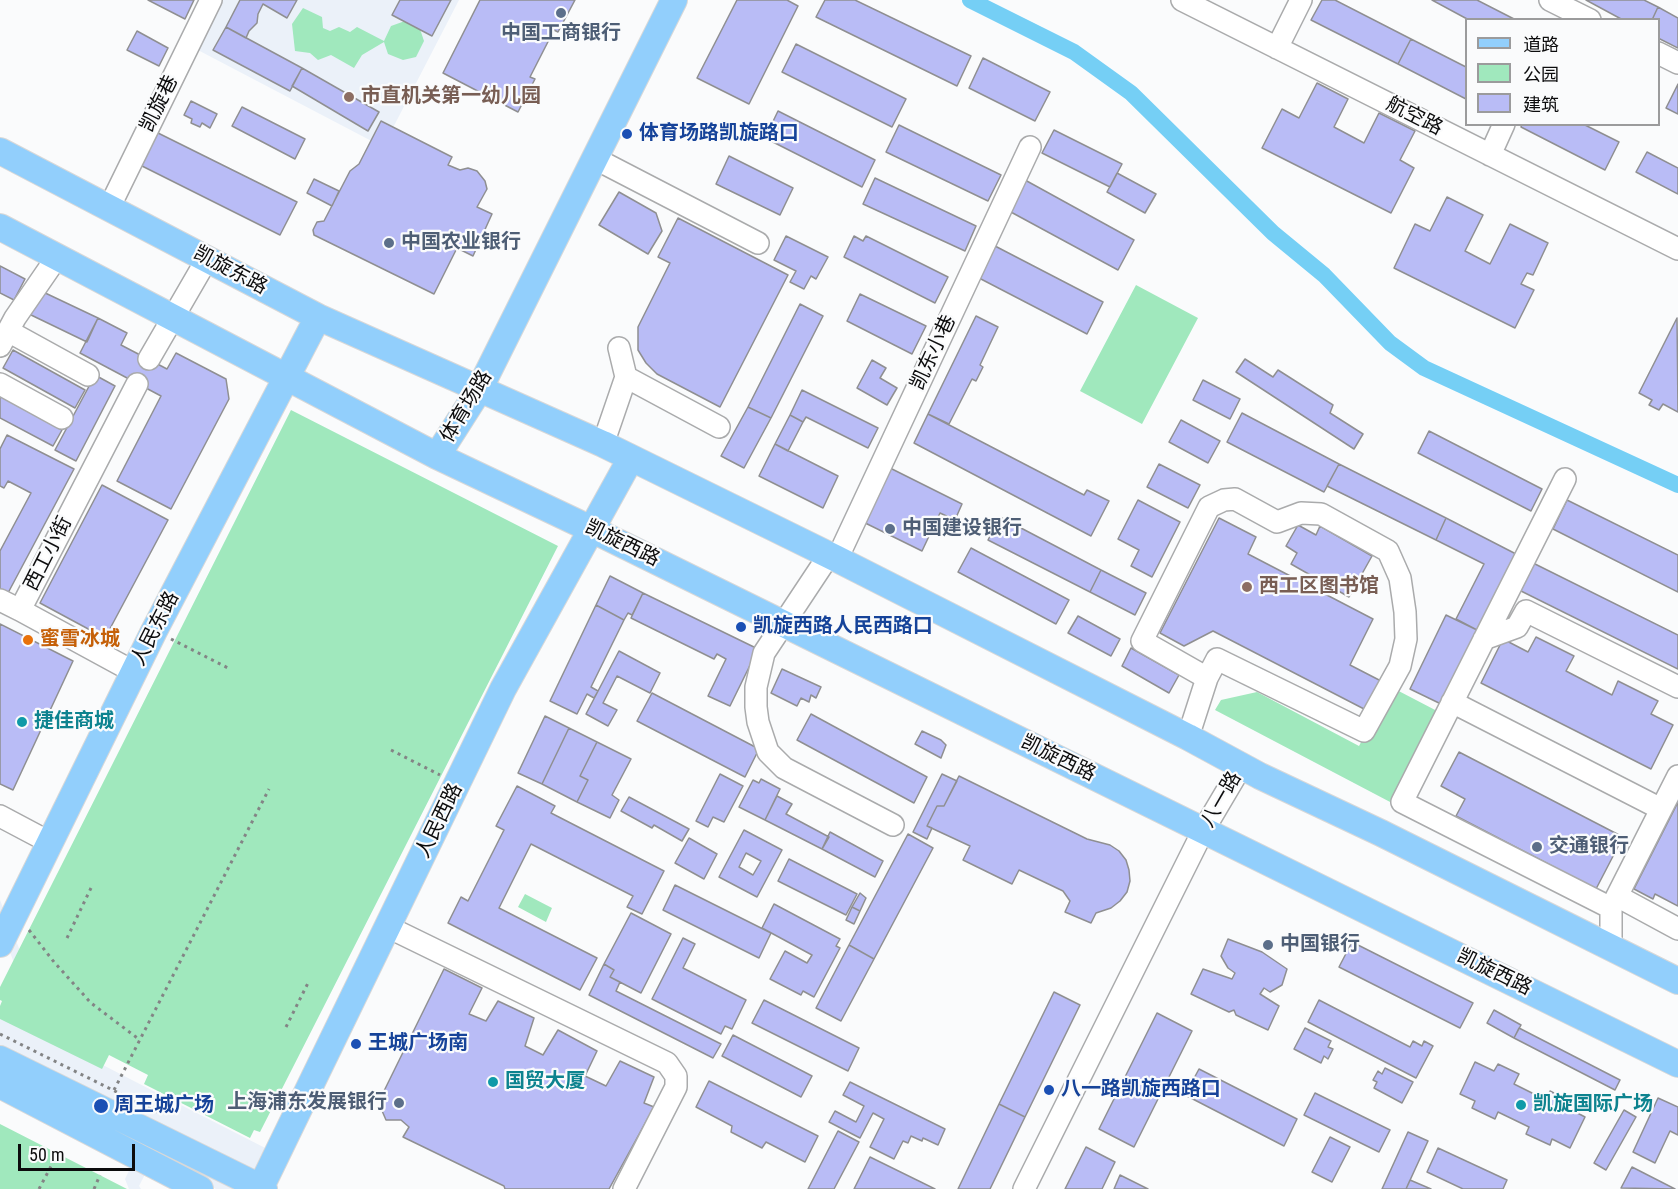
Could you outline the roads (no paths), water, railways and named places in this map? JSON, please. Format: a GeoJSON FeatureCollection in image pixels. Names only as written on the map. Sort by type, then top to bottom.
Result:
{"type":"FeatureCollection","features":[{"type":"Feature","properties":{"kind":"main road","name":"体育场路"},"geometry":{"type":"LineString","coordinates":[[437,456],[656,0]]}},
{"type":"Feature","properties":{"kind":"main road","name":"体育场路"},"geometry":{"type":"LineString","coordinates":[[472,386],[594,158],[674,0]]}},
{"type":"Feature","properties":{"kind":"main road","name":"凯旋东路"},"geometry":{"type":"LineString","coordinates":[[0,151],[318,317],[472,386]]}},
{"type":"Feature","properties":{"kind":"main road"},"geometry":{"type":"LineString","coordinates":[[0,228],[437,456]]}},
{"type":"Feature","properties":{"kind":"main road","name":"人民东路"},"geometry":{"type":"LineString","coordinates":[[0,944],[14,911],[154,631],[318,317]]}},
{"type":"Feature","properties":{"kind":"main road"},"geometry":{"type":"LineString","coordinates":[[472,386],[603,444],[833,557],[1188,737],[1260,776],[1381,832],[1678,981]]}},
{"type":"Feature","properties":{"kind":"main road","name":"凯旋西路"},"geometry":{"type":"LineString","coordinates":[[437,456],[593,530],[1678,1064]]}},
{"type":"Feature","properties":{"kind":"main road","name":"人民西路"},"geometry":{"type":"LineString","coordinates":[[262,1189],[504,689],[631,458]]}},
{"type":"Feature","properties":{"kind":"main road"},"geometry":{"type":"LineString","coordinates":[[0,1059],[262,1189]]}},
{"type":"Feature","properties":{"kind":"main road"},"geometry":{"type":"LineString","coordinates":[[0,1085],[200,1189]]}},
{"type":"Feature","properties":{"kind":"street","name":"凯旋巷"},"geometry":{"type":"LineString","coordinates":[[109,208],[211,0]]}},
{"type":"Feature","properties":{"kind":"street","name":"航空路"},"geometry":{"type":"LineString","coordinates":[[1182,0],[1678,249]]}},
{"type":"Feature","properties":{"kind":"street"},"geometry":{"type":"LineString","coordinates":[[1277,48],[1301,0]]}},
{"type":"Feature","properties":{"kind":"street"},"geometry":{"type":"LineString","coordinates":[[1558,6],[1585,18]]}},
{"type":"Feature","properties":{"kind":"street"},"geometry":{"type":"LineString","coordinates":[[1660,54],[1678,63]]}},
{"type":"Feature","properties":{"kind":"street"},"geometry":{"type":"LineString","coordinates":[[1490,155],[1503,126]]}},
{"type":"Feature","properties":{"kind":"street","name":"凯东小巷"},"geometry":{"type":"LineString","coordinates":[[893,825],[784,768],[768,752],[758,722],[756,687],[764,653],[833,557],[1030,147]]}},
{"type":"Feature","properties":{"kind":"street"},"geometry":{"type":"LineString","coordinates":[[594,158],[758,243]]}},
{"type":"Feature","properties":{"kind":"street"},"geometry":{"type":"LineString","coordinates":[[57,257],[6,326],[88,375]]}},
{"type":"Feature","properties":{"kind":"street"},"geometry":{"type":"LineString","coordinates":[[148,359],[207,259]]}},
{"type":"Feature","properties":{"kind":"street"},"geometry":{"type":"LineString","coordinates":[[603,444],[626,377],[619,348]]}},
{"type":"Feature","properties":{"kind":"street"},"geometry":{"type":"LineString","coordinates":[[626,377],[719,427]]}},
{"type":"Feature","properties":{"kind":"street"},"geometry":{"type":"LineString","coordinates":[[0,384],[62,418]]}},
{"type":"Feature","properties":{"kind":"street","name":"西工小街"},"geometry":{"type":"LineString","coordinates":[[134,672],[20,610],[138,384]]}},
{"type":"Feature","properties":{"kind":"street"},"geometry":{"type":"LineString","coordinates":[[1565,479],[1402,802],[1614,902],[1678,928]]}},
{"type":"Feature","properties":{"kind":"street"},"geometry":{"type":"LineString","coordinates":[[1188,737],[1207,678],[1217,659],[1364,731],[1400,666],[1406,639],[1400,578],[1388,551],[1321,514],[1301,513],[1277,522],[1234,499],[1224,500],[1209,507],[1142,641],[1207,678]]}},
{"type":"Feature","properties":{"kind":"street"},"geometry":{"type":"LineString","coordinates":[[0,600],[20,610]]}},
{"type":"Feature","properties":{"kind":"street"},"geometry":{"type":"LineString","coordinates":[[1484,639],[1517,627],[1526,611],[1678,687]]}},
{"type":"Feature","properties":{"kind":"street"},"geometry":{"type":"LineString","coordinates":[[1452,702],[1660,809]]}},
{"type":"Feature","properties":{"kind":"street","name":"八一路"},"geometry":{"type":"LineString","coordinates":[[1024,1189],[1242,765]]}},
{"type":"Feature","properties":{"kind":"street"},"geometry":{"type":"LineString","coordinates":[[1611,947],[1614,902],[1678,776]]}},
{"type":"Feature","properties":{"kind":"street"},"geometry":{"type":"LineString","coordinates":[[0,816],[49,842]]}},
{"type":"Feature","properties":{"kind":"street","name":"八一路"},"geometry":{"type":"LineString","coordinates":[[1036,1189],[1208,833]]}},
{"type":"Feature","properties":{"kind":"street"},"geometry":{"type":"LineString","coordinates":[[388,927],[667,1063],[676,1076],[676,1087],[624,1189]]}},
{"type":"Feature","properties":{"kind":"waterway"},"geometry":{"type":"LineString","coordinates":[[970,0],[1074,52],[1131,93],[1273,233],[1324,275],[1390,343],[1424,368],[1678,485]]}},
{"type":"Feature","properties":{"kind":"place","name":"中国工商银行"},"geometry":{"type":"Point","coordinates":[561,13]}},
{"type":"Feature","properties":{"kind":"place","name":"市直机关第一幼儿园"},"geometry":{"type":"Point","coordinates":[349,97]}},
{"type":"Feature","properties":{"kind":"place","name":"体育场路凯旋路口"},"geometry":{"type":"Point","coordinates":[627,134]}},
{"type":"Feature","properties":{"kind":"place","name":"中国农业银行"},"geometry":{"type":"Point","coordinates":[389,243]}},
{"type":"Feature","properties":{"kind":"place","name":"中国建设银行"},"geometry":{"type":"Point","coordinates":[890,529]}},
{"type":"Feature","properties":{"kind":"place","name":"西工区图书馆"},"geometry":{"type":"Point","coordinates":[1247,587]}},
{"type":"Feature","properties":{"kind":"place","name":"凯旋西路人民西路口"},"geometry":{"type":"Point","coordinates":[741,627]}},
{"type":"Feature","properties":{"kind":"place","name":"蜜雪冰城"},"geometry":{"type":"Point","coordinates":[28,640]}},
{"type":"Feature","properties":{"kind":"place","name":"捷佳商城"},"geometry":{"type":"Point","coordinates":[22,722]}},
{"type":"Feature","properties":{"kind":"place","name":"交通银行"},"geometry":{"type":"Point","coordinates":[1537,847]}},
{"type":"Feature","properties":{"kind":"place","name":"中国银行"},"geometry":{"type":"Point","coordinates":[1268,945]}},
{"type":"Feature","properties":{"kind":"place","name":"王城广场南"},"geometry":{"type":"Point","coordinates":[356,1044]}},
{"type":"Feature","properties":{"kind":"place","name":"国贸大厦"},"geometry":{"type":"Point","coordinates":[493,1082]}},
{"type":"Feature","properties":{"kind":"place","name":"八一路凯旋西路口"},"geometry":{"type":"Point","coordinates":[1049,1090]}},
{"type":"Feature","properties":{"kind":"place","name":"上海浦东发展银行"},"geometry":{"type":"Point","coordinates":[399,1103]}},
{"type":"Feature","properties":{"kind":"place","name":"凯旋国际广场"},"geometry":{"type":"Point","coordinates":[1521,1105]}},
{"type":"Feature","properties":{"kind":"place","name":"周王城广场"},"geometry":{"type":"Point","coordinates":[101,1106]}}]}
